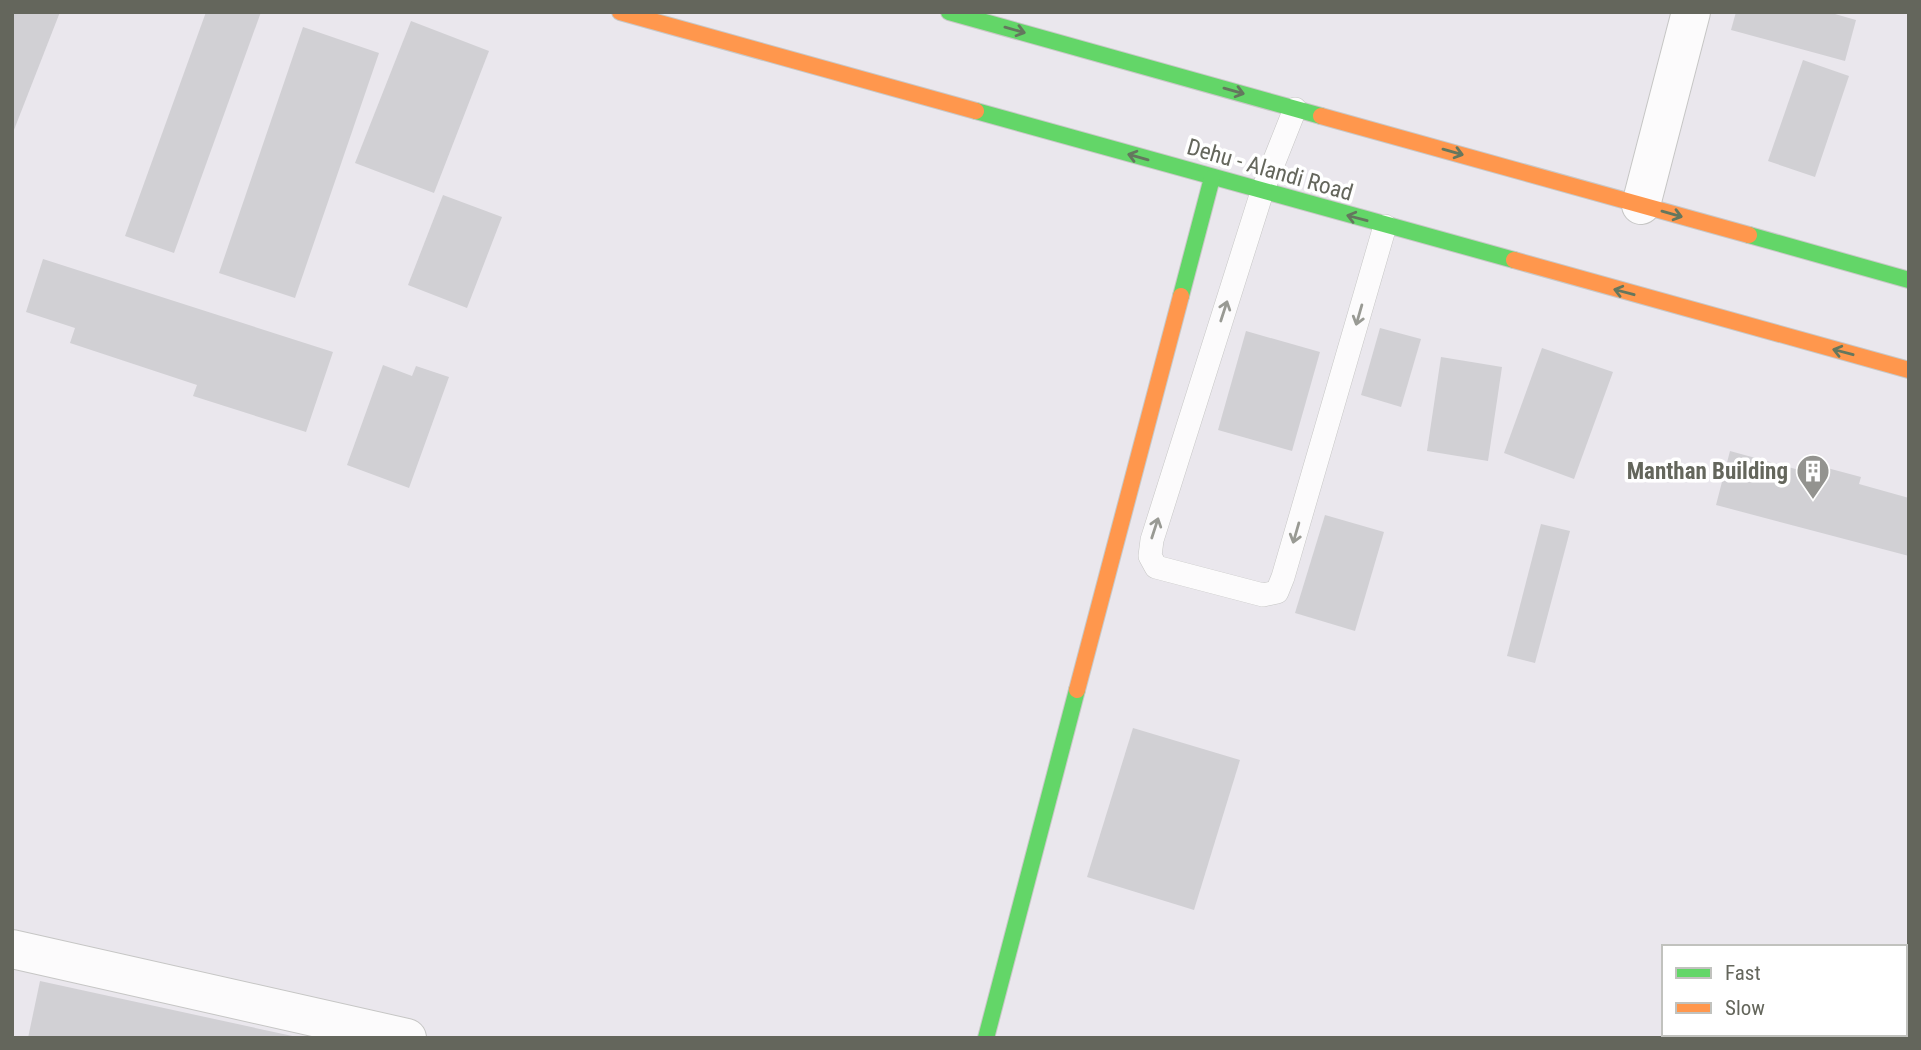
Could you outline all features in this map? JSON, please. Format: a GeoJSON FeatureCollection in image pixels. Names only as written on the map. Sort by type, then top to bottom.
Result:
{"type":"FeatureCollection","features":[{"type":"Feature","properties":{"kind":"main road","name":"Dehu - Alandi Road"},"geometry":{"type":"LineString","coordinates":[[620,12],[1909,370]]}},
{"type":"Feature","properties":{"kind":"main road"},"geometry":{"type":"LineString","coordinates":[[949,12],[1909,280]]}},
{"type":"Feature","properties":{"kind":"main road"},"geometry":{"type":"LineString","coordinates":[[986,1038],[1212,178]]}},
{"type":"Feature","properties":{"kind":"street"},"geometry":{"type":"LineString","coordinates":[[1641,205],[1691,12]]}},
{"type":"Feature","properties":{"kind":"street"},"geometry":{"type":"LineString","coordinates":[[12,949],[407,1038]]}},
{"type":"Feature","properties":{"kind":"lane"},"geometry":{"type":"LineString","coordinates":[[1296,108],[1262,192],[1152,540],[1150,556],[1156,567],[1263,595],[1277,592],[1385,226]]}},
{"type":"Feature","properties":{"kind":"building"},"geometry":{"type":"Polygon","coordinates":[[[12,12],[60,12],[12,135],[12,12]]]}},
{"type":"Feature","properties":{"kind":"building"},"geometry":{"type":"Polygon","coordinates":[[[206,12],[261,12],[174,253],[125,236],[206,12]]]}},
{"type":"Feature","properties":{"kind":"building"},"geometry":{"type":"Polygon","coordinates":[[[1736,12],[1828,12],[1856,20],[1845,61],[1731,30],[1736,12]]]}},
{"type":"Feature","properties":{"kind":"building"},"geometry":{"type":"Polygon","coordinates":[[[411,21],[489,51],[434,193],[355,163],[411,21]]]}},
{"type":"Feature","properties":{"kind":"building"},"geometry":{"type":"Polygon","coordinates":[[[303,27],[379,53],[295,298],[219,273],[303,27]]]}},
{"type":"Feature","properties":{"kind":"building"},"geometry":{"type":"Polygon","coordinates":[[[1803,60],[1849,76],[1815,177],[1768,161],[1803,60]]]}},
{"type":"Feature","properties":{"kind":"building"},"geometry":{"type":"Polygon","coordinates":[[[443,195],[502,217],[467,308],[408,285],[443,195]]]}},
{"type":"Feature","properties":{"kind":"building"},"geometry":{"type":"Polygon","coordinates":[[[43,259],[333,352],[306,432],[193,396],[197,385],[70,343],[75,328],[26,312],[43,259]]]}},
{"type":"Feature","properties":{"kind":"building"},"geometry":{"type":"Polygon","coordinates":[[[1380,328],[1421,339],[1401,407],[1361,395],[1380,328]]]}},
{"type":"Feature","properties":{"kind":"building"},"geometry":{"type":"Polygon","coordinates":[[[1246,331],[1320,352],[1292,451],[1218,430],[1246,331]]]}},
{"type":"Feature","properties":{"kind":"building"},"geometry":{"type":"Polygon","coordinates":[[[1542,348],[1613,372],[1574,479],[1504,453],[1542,348]]]}},
{"type":"Feature","properties":{"kind":"building"},"geometry":{"type":"Polygon","coordinates":[[[1441,357],[1502,367],[1488,461],[1427,451],[1441,357]]]}},
{"type":"Feature","properties":{"kind":"building"},"geometry":{"type":"Polygon","coordinates":[[[383,365],[412,376],[416,366],[449,377],[409,488],[347,465],[383,365]]]}},
{"type":"Feature","properties":{"kind":"building","name":"Manthan Building"},"geometry":{"type":"Polygon","coordinates":[[[1730,451],[1814,474],[1816,465],[1861,477],[1859,484],[1909,498],[1909,556],[1716,505],[1730,451]]]}},
{"type":"Feature","properties":{"kind":"building"},"geometry":{"type":"Polygon","coordinates":[[[1325,515],[1384,532],[1355,631],[1295,613],[1325,515]]]}},
{"type":"Feature","properties":{"kind":"building"},"geometry":{"type":"Polygon","coordinates":[[[1541,524],[1570,531],[1535,663],[1507,656],[1541,524]]]}},
{"type":"Feature","properties":{"kind":"building"},"geometry":{"type":"Polygon","coordinates":[[[1133,728],[1240,760],[1194,910],[1087,877],[1133,728]]]}},
{"type":"Feature","properties":{"kind":"building"},"geometry":{"type":"Polygon","coordinates":[[[40,981],[297,1037],[297,1038],[28,1038],[40,981]]]}},
{"type":"Feature","properties":{"kind":"traffic: fast"},"geometry":{"type":"LineString","coordinates":[[949,12],[1321,116]]}},
{"type":"Feature","properties":{"kind":"traffic: fast"},"geometry":{"type":"LineString","coordinates":[[976,111],[1514,260]]}},
{"type":"Feature","properties":{"kind":"traffic: fast"},"geometry":{"type":"LineString","coordinates":[[1181,296],[1212,178]]}},
{"type":"Feature","properties":{"kind":"traffic: fast"},"geometry":{"type":"LineString","coordinates":[[1749,235],[1909,280]]}},
{"type":"Feature","properties":{"kind":"traffic: fast"},"geometry":{"type":"LineString","coordinates":[[986,1038],[1077,690]]}},
{"type":"Feature","properties":{"kind":"traffic: slow"},"geometry":{"type":"LineString","coordinates":[[620,12],[976,111]]}},
{"type":"Feature","properties":{"kind":"traffic: slow"},"geometry":{"type":"LineString","coordinates":[[1321,116],[1749,235]]}},
{"type":"Feature","properties":{"kind":"traffic: slow"},"geometry":{"type":"LineString","coordinates":[[1514,260],[1909,370]]}},
{"type":"Feature","properties":{"kind":"traffic: slow"},"geometry":{"type":"LineString","coordinates":[[1077,690],[1181,296]]}},
{"type":"Feature","properties":{"kind":"place","name":"Manthan Building"},"geometry":{"type":"Point","coordinates":[1813,501]}}]}
